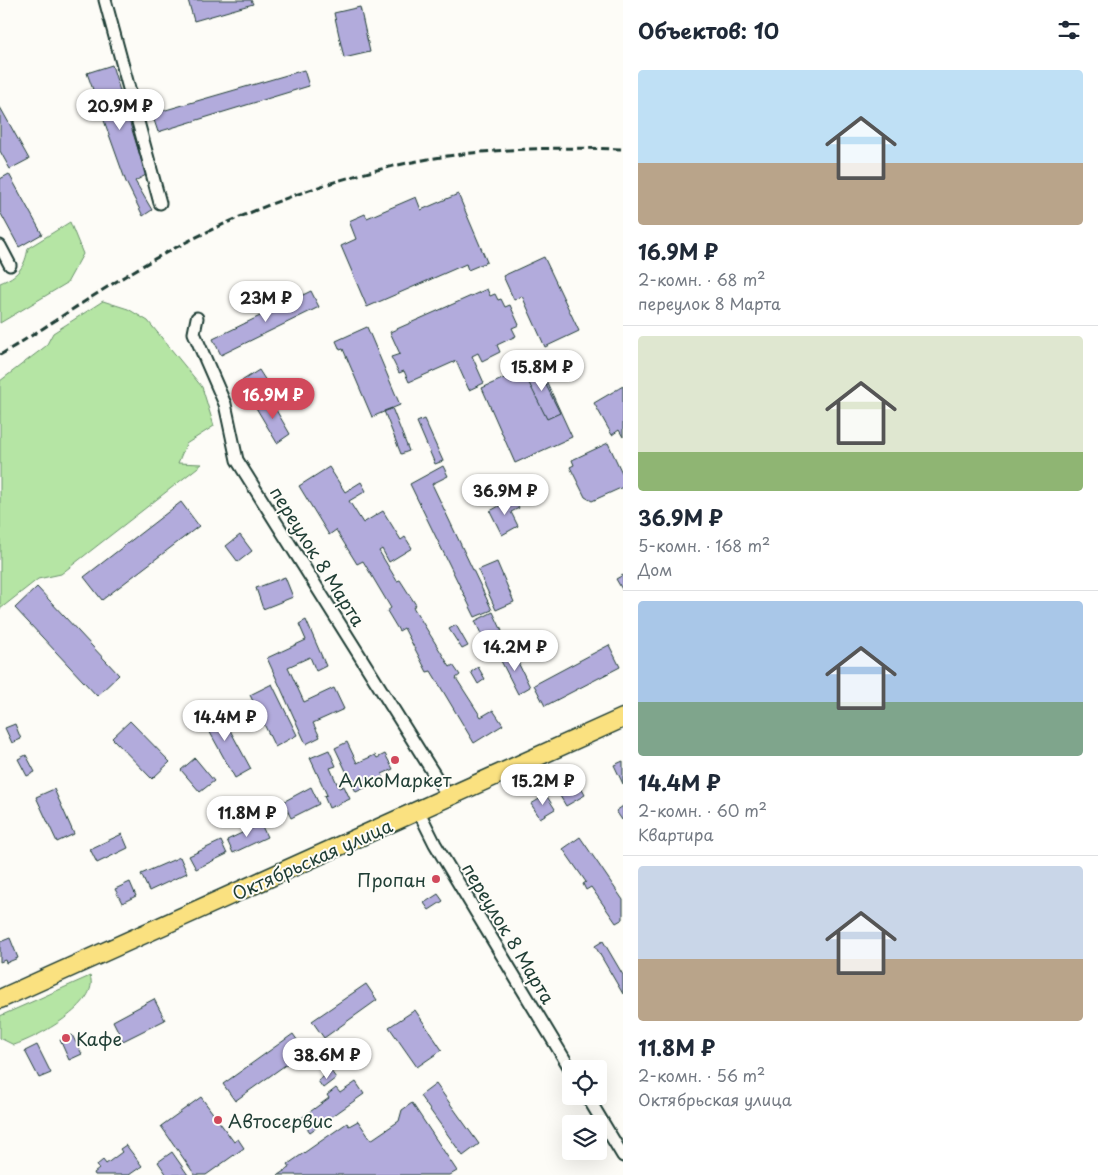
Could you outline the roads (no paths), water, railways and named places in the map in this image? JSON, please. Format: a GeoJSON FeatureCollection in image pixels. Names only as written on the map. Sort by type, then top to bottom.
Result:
{"type":"FeatureCollection","features":[{"type":"Feature","properties":{"kind":"main road","name":"Октябрьская улица"},"geometry":{"type":"LineString","coordinates":[[0,999],[419,812],[623,718]]}},
{"type":"Feature","properties":{"kind":"street"},"geometry":{"type":"LineString","coordinates":[[105,0],[160,204]]}},
{"type":"Feature","properties":{"kind":"street"},"geometry":{"type":"LineString","coordinates":[[0,246],[10,265]]}},
{"type":"Feature","properties":{"kind":"street","name":"переулок 8 Марта"},"geometry":{"type":"LineString","coordinates":[[197,318],[194,333],[225,404],[237,460],[449,798]]}},
{"type":"Feature","properties":{"kind":"street","name":"переулок 8 Марта"},"geometry":{"type":"LineString","coordinates":[[419,812],[435,844],[565,1060]]}},
{"type":"Feature","properties":{"kind":"street"},"geometry":{"type":"LineString","coordinates":[[592,1105],[623,1156]]}},
{"type":"Feature","properties":{"kind":"railway"},"geometry":{"type":"LineString","coordinates":[[0,355],[127,275],[171,250],[231,221],[326,185],[390,167],[448,156],[548,148],[623,149]]}},
{"type":"Feature","properties":{"kind":"place","name":"АлкоМаркет"},"geometry":{"type":"Point","coordinates":[395,760]}},
{"type":"Feature","properties":{"kind":"place","name":"Пропан"},"geometry":{"type":"Point","coordinates":[436,879]}},
{"type":"Feature","properties":{"kind":"place","name":"Кафе"},"geometry":{"type":"Point","coordinates":[66,1038]}},
{"type":"Feature","properties":{"kind":"place","name":"Автосервис"},"geometry":{"type":"Point","coordinates":[218,1120]}}]}
